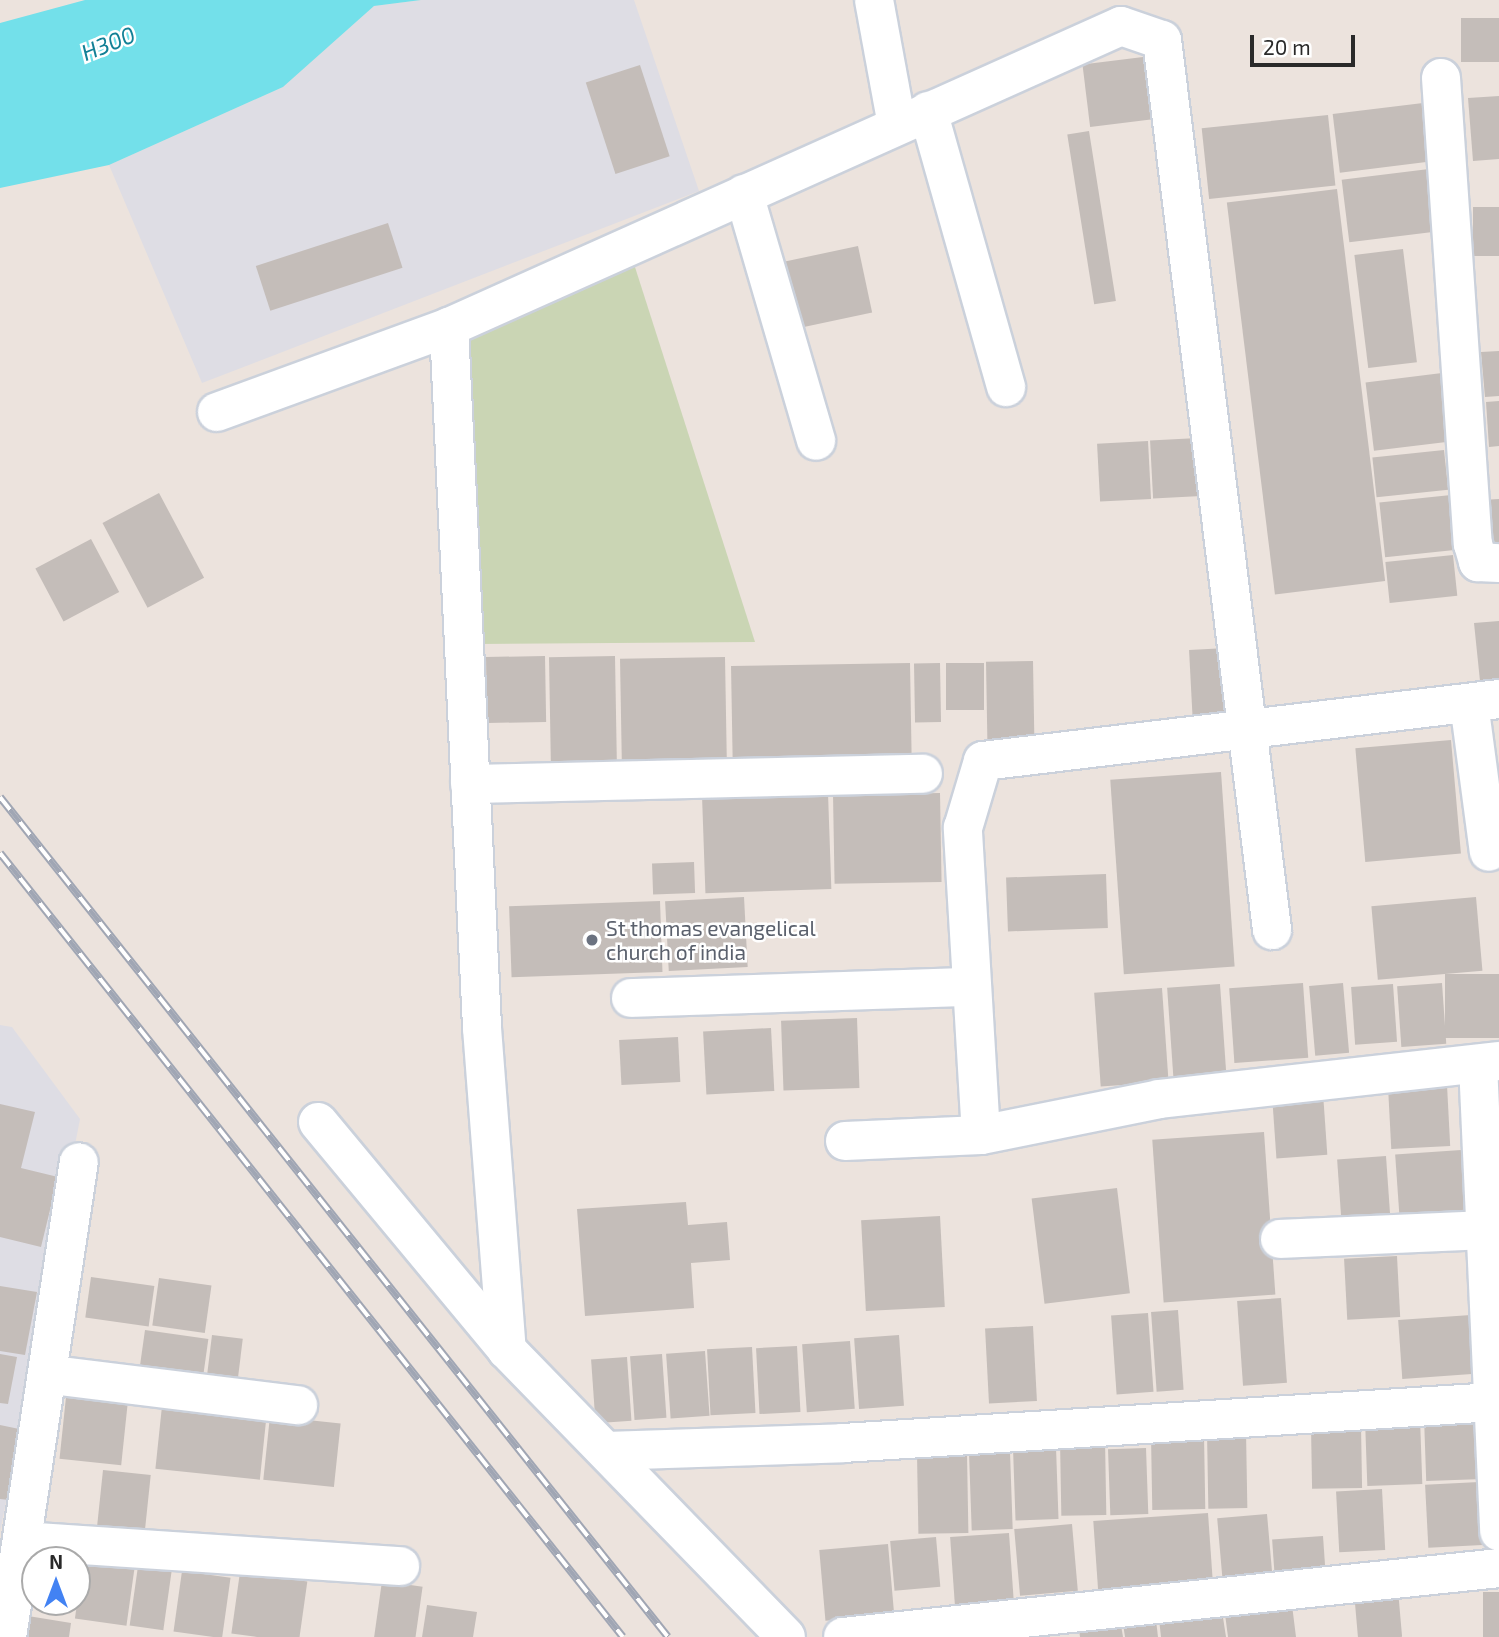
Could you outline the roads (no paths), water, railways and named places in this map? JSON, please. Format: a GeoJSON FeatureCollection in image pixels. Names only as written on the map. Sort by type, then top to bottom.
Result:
{"type":"FeatureCollection","features":[{"type":"Feature","properties":{"kind":"street"},"geometry":{"type":"LineString","coordinates":[[874,0],[912,118],[1006,387]]}},
{"type":"Feature","properties":{"kind":"street"},"geometry":{"type":"LineString","coordinates":[[217,412],[449,327],[1121,26],[1162,40],[1272,930]]}},
{"type":"Feature","properties":{"kind":"street"},"geometry":{"type":"LineString","coordinates":[[1441,78],[1473,544],[1478,562],[1499,563]]}},
{"type":"Feature","properties":{"kind":"street"},"geometry":{"type":"LineString","coordinates":[[744,194],[816,440]]}},
{"type":"Feature","properties":{"kind":"street"},"geometry":{"type":"LineString","coordinates":[[449,327],[470,784],[507,1350]]}},
{"type":"Feature","properties":{"kind":"street"},"geometry":{"type":"LineString","coordinates":[[981,1135],[968,987],[963,828],[983,761],[1247,725],[1484,701],[1489,852]]}},
{"type":"Feature","properties":{"kind":"street"},"geometry":{"type":"LineString","coordinates":[[470,784],[923,775]]}},
{"type":"Feature","properties":{"kind":"street"},"geometry":{"type":"LineString","coordinates":[[631,998],[968,987]]}},
{"type":"Feature","properties":{"kind":"street"},"geometry":{"type":"LineString","coordinates":[[845,1141],[981,1135],[1159,1099],[1489,1062],[1486,1230],[1499,1532]]}},
{"type":"Feature","properties":{"kind":"street"},"geometry":{"type":"LineString","coordinates":[[318,1122],[507,1350],[786,1637]]}},
{"type":"Feature","properties":{"kind":"street"},"geometry":{"type":"LineString","coordinates":[[8,1637],[52,1375],[79,1162]]}},
{"type":"Feature","properties":{"kind":"street"},"geometry":{"type":"LineString","coordinates":[[1280,1240],[1486,1230]]}},
{"type":"Feature","properties":{"kind":"street"},"geometry":{"type":"LineString","coordinates":[[52,1375],[298,1405]]}},
{"type":"Feature","properties":{"kind":"street"},"geometry":{"type":"LineString","coordinates":[[606,1451],[843,1443],[1494,1402]]}},
{"type":"Feature","properties":{"kind":"street"},"geometry":{"type":"LineString","coordinates":[[22,1541],[400,1566]]}},
{"type":"Feature","properties":{"kind":"street"},"geometry":{"type":"LineString","coordinates":[[843,1637],[1499,1568]]}},
{"type":"Feature","properties":{"kind":"water","name":"H300"},"geometry":{"type":"Polygon","coordinates":[[[85,0],[421,0],[374,6],[283,87],[109,165],[0,188],[0,23],[85,0]]]}},
{"type":"Feature","properties":{"kind":"railway"},"geometry":{"type":"LineString","coordinates":[[0,797],[668,1637]]}},
{"type":"Feature","properties":{"kind":"railway"},"geometry":{"type":"LineString","coordinates":[[0,853],[623,1637]]}},
{"type":"Feature","properties":{"kind":"place","name":"St thomas evangelical church of india"},"geometry":{"type":"Point","coordinates":[592,940]}}]}
